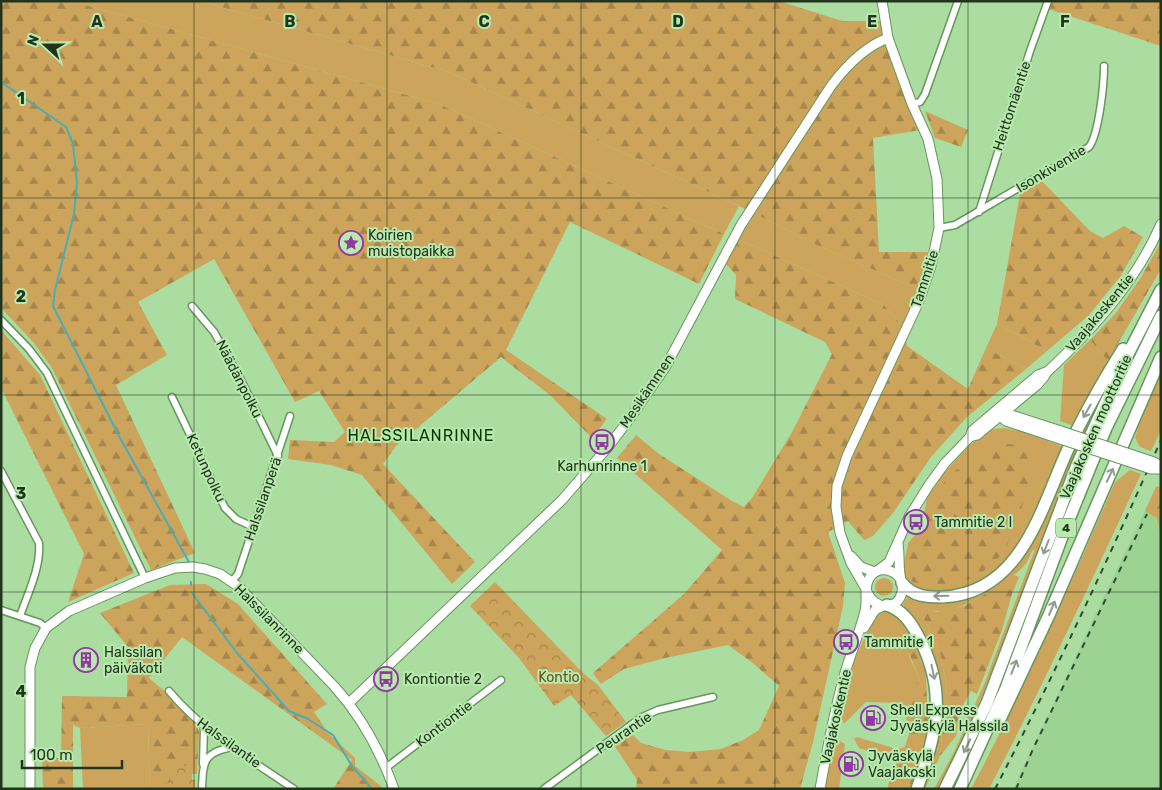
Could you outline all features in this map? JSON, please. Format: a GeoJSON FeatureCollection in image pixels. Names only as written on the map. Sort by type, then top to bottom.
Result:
{"type":"FeatureCollection","features":[{"type":"Feature","properties":{"kind":"highway","name":"Vaajakosken moottoritie"},"geometry":{"type":"LineString","coordinates":[[945,789],[986,703],[1077,465],[1141,325],[1161,290]]}},
{"type":"Feature","properties":{"kind":"highway","name":"Vaajakosken moottoritie"},"geometry":{"type":"LineString","coordinates":[[960,789],[1009,679],[1106,428],[1161,316]]}},
{"type":"Feature","properties":{"kind":"highway"},"geometry":{"type":"LineString","coordinates":[[901,582],[907,590],[917,595],[957,596],[983,586],[995,579],[1008,567],[1029,538],[1084,415],[1128,341],[1141,325]]}},
{"type":"Feature","properties":{"kind":"highway"},"geometry":{"type":"LineString","coordinates":[[981,744],[994,728],[1005,709],[1161,357]]}},
{"type":"Feature","properties":{"kind":"highway"},"geometry":{"type":"LineString","coordinates":[[885,606],[899,611],[913,627],[931,662],[934,676],[937,695],[936,721],[927,759],[917,789]]}},
{"type":"Feature","properties":{"kind":"street","name":"Tammitie"},"geometry":{"type":"LineString","coordinates":[[866,590],[851,563],[840,533],[836,496],[843,467],[920,301],[932,266],[939,228],[937,179],[928,139],[912,104],[888,38],[882,1]]}},
{"type":"Feature","properties":{"kind":"street"},"geometry":{"type":"LineString","coordinates":[[912,104],[920,102],[925,94],[958,1]]}},
{"type":"Feature","properties":{"kind":"street","name":"Heittomäentie"},"geometry":{"type":"LineString","coordinates":[[979,212],[1030,51],[1048,1]]}},
{"type":"Feature","properties":{"kind":"street","name":"Mesikämmen"},"geometry":{"type":"LineString","coordinates":[[349,702],[562,500],[604,453],[666,366],[737,232],[831,86],[852,61],[878,42],[888,38]]}},
{"type":"Feature","properties":{"kind":"street","name":"Isonkiventie"},"geometry":{"type":"LineString","coordinates":[[939,228],[956,225],[1089,147],[1093,142],[1098,118],[1104,82],[1104,66]]}},
{"type":"Feature","properties":{"kind":"street","name":"Vaajakoskentie"},"geometry":{"type":"LineString","coordinates":[[876,571],[886,565],[893,549],[898,544],[909,517],[929,484],[946,463],[970,437],[976,435],[1001,412],[1037,385],[1047,372],[1091,328],[1116,298],[1149,250],[1161,224]]}},
{"type":"Feature","properties":{"kind":"street","name":"Näädänpolku"},"geometry":{"type":"LineString","coordinates":[[192,306],[214,332],[240,378],[278,456]]}},
{"type":"Feature","properties":{"kind":"street"},"geometry":{"type":"LineString","coordinates":[[1,320],[47,372],[145,578]]}},
{"type":"Feature","properties":{"kind":"street","name":"Ketunpolku"},"geometry":{"type":"LineString","coordinates":[[172,397],[225,508],[236,519],[253,527]]}},
{"type":"Feature","properties":{"kind":"street"},"geometry":{"type":"LineString","coordinates":[[1001,412],[1059,435],[1119,454],[1151,469],[1161,467]]}},
{"type":"Feature","properties":{"kind":"street","name":"Halssilanperä"},"geometry":{"type":"LineString","coordinates":[[232,582],[238,574],[290,416]]}},
{"type":"Feature","properties":{"kind":"street"},"geometry":{"type":"LineString","coordinates":[[1,471],[39,543],[40,553],[20,616]]}},
{"type":"Feature","properties":{"kind":"street","name":"Vaajakoskentie"},"geometry":{"type":"LineString","coordinates":[[898,544],[901,582]]}},
{"type":"Feature","properties":{"kind":"street","name":"Tammitie"},"geometry":{"type":"LineString","coordinates":[[846,549],[853,560],[861,567],[876,571]]}},
{"type":"Feature","properties":{"kind":"street","name":"Halssilanrinne"},"geometry":{"type":"LineString","coordinates":[[46,628],[69,611],[145,578],[175,568],[205,569],[220,574],[232,582],[316,666],[349,702],[367,729],[386,767],[394,789]]}},
{"type":"Feature","properties":{"kind":"street"},"geometry":{"type":"LineString","coordinates":[[890,570],[899,576],[901,582],[902,592],[897,602],[885,606],[872,602],[866,590],[868,579],[876,571],[890,570]]}},
{"type":"Feature","properties":{"kind":"street","name":"Vaajakoskentie"},"geometry":{"type":"LineString","coordinates":[[820,789],[838,701],[866,609],[866,590]]}},
{"type":"Feature","properties":{"kind":"street","name":"Vaajakoskentie"},"geometry":{"type":"LineString","coordinates":[[854,645],[875,610],[885,606]]}},
{"type":"Feature","properties":{"kind":"street"},"geometry":{"type":"LineString","coordinates":[[1,610],[40,623],[46,628],[35,648],[30,666],[30,789]]}},
{"type":"Feature","properties":{"kind":"street","name":"Kontiontie"},"geometry":{"type":"LineString","coordinates":[[386,767],[501,680]]}},
{"type":"Feature","properties":{"kind":"street","name":"Halssilantie"},"geometry":{"type":"LineString","coordinates":[[169,691],[185,710],[204,727],[294,789]]}},
{"type":"Feature","properties":{"kind":"street","name":"Peurantie"},"geometry":{"type":"LineString","coordinates":[[544,789],[642,718],[658,710],[713,697]]}},
{"type":"Feature","properties":{"kind":"street"},"geometry":{"type":"LineString","coordinates":[[202,789],[204,727]]}},
{"type":"Feature","properties":{"kind":"street"},"geometry":{"type":"LineString","coordinates":[[203,765],[208,756],[222,749],[233,747]]}},
{"type":"Feature","properties":{"kind":"shaded area"},"geometry":{"type":"Polygon","coordinates":[[[1156,487],[1161,490],[1161,789],[1013,789],[1156,487]]]}},
{"type":"Feature","properties":{"kind":"green space"},"geometry":{"type":"Polygon","coordinates":[[[1,1],[71,1],[439,104],[724,234],[699,284],[570,222],[506,350],[607,419],[592,438],[551,396],[501,357],[396,446],[383,464],[475,562],[452,584],[362,475],[331,465],[288,459],[290,440],[334,442],[345,432],[319,391],[295,402],[214,259],[138,302],[167,355],[116,385],[195,553],[151,570],[52,368],[33,342],[1,308],[1,1]]]}},
{"type":"Feature","properties":{"kind":"green space"},"geometry":{"type":"Polygon","coordinates":[[[71,1],[200,1],[449,72],[739,206],[724,234],[439,104],[71,1]]]}},
{"type":"Feature","properties":{"kind":"green space"},"geometry":{"type":"Polygon","coordinates":[[[200,1],[779,1],[842,21],[882,21],[920,130],[873,138],[879,252],[931,252],[920,290],[819,246],[739,206],[449,72],[200,1]]]}},
{"type":"Feature","properties":{"kind":"green space"},"geometry":{"type":"Polygon","coordinates":[[[1047,1],[1161,1],[1161,46],[1045,8],[1047,1]]]}},
{"type":"Feature","properties":{"kind":"green space"},"geometry":{"type":"Polygon","coordinates":[[[925,111],[968,130],[961,147],[935,138],[925,111]]]}},
{"type":"Feature","properties":{"kind":"green space"},"geometry":{"type":"Polygon","coordinates":[[[1042,181],[1090,231],[1103,238],[1124,226],[1143,237],[1120,277],[1089,315],[1047,351],[997,324],[1020,194],[1042,181]]]}},
{"type":"Feature","properties":{"kind":"green space"},"geometry":{"type":"Polygon","coordinates":[[[753,213],[819,246],[920,290],[904,325],[884,305],[738,239],[753,213]]]}},
{"type":"Feature","properties":{"kind":"green space"},"geometry":{"type":"Polygon","coordinates":[[[738,239],[884,305],[904,325],[907,346],[968,389],[986,348],[1026,369],[967,417],[931,457],[893,513],[873,536],[864,540],[848,521],[828,532],[845,583],[843,606],[813,742],[800,789],[636,789],[637,780],[614,745],[630,732],[641,743],[666,750],[689,752],[721,749],[743,740],[759,730],[779,686],[728,645],[624,669],[601,684],[593,673],[684,594],[722,550],[617,458],[636,435],[659,454],[744,507],[752,498],[792,432],[832,354],[825,342],[735,299],[736,275],[725,263],[738,239]]]}},
{"type":"Feature","properties":{"kind":"green space"},"geometry":{"type":"Polygon","coordinates":[[[1161,242],[1161,269],[1108,361],[1090,340],[1115,314],[1140,279],[1161,242]]]}},
{"type":"Feature","properties":{"kind":"green space"},"geometry":{"type":"Polygon","coordinates":[[[997,324],[1047,351],[1026,369],[986,348],[997,324]]]}},
{"type":"Feature","properties":{"kind":"green space"},"geometry":{"type":"Polygon","coordinates":[[[1,330],[40,375],[134,573],[68,602],[84,554],[1,388],[1,330]]]}},
{"type":"Feature","properties":{"kind":"green space"},"geometry":{"type":"Polygon","coordinates":[[[1090,340],[1108,361],[1074,426],[1060,421],[1064,365],[1090,340]]]}},
{"type":"Feature","properties":{"kind":"green space"},"geometry":{"type":"Polygon","coordinates":[[[1161,367],[1161,430],[1151,451],[1140,447],[1135,438],[1143,409],[1161,367]]]}},
{"type":"Feature","properties":{"kind":"green space"},"geometry":{"type":"Polygon","coordinates":[[[1107,384],[1064,485],[985,689],[939,789],[934,789],[954,752],[985,682],[1035,549],[1020,570],[999,587],[985,595],[946,611],[924,608],[921,613],[940,653],[947,687],[940,756],[925,789],[922,789],[941,712],[912,619],[903,604],[910,596],[941,600],[1004,576],[1107,384]]]}},
{"type":"Feature","properties":{"kind":"green space"},"geometry":{"type":"Polygon","coordinates":[[[1005,428],[1023,432],[1064,447],[1023,541],[1003,565],[979,582],[956,590],[931,592],[912,587],[906,579],[903,568],[908,543],[916,534],[927,498],[944,473],[971,444],[992,429],[1005,428]]]}},
{"type":"Feature","properties":{"kind":"green space"},"geometry":{"type":"Polygon","coordinates":[[[1007,444],[1024,446],[1032,450],[1028,484],[1019,518],[1003,554],[979,575],[952,585],[933,586],[913,582],[907,572],[910,551],[921,522],[944,483],[950,475],[962,466],[985,453],[1007,444]]]}},
{"type":"Feature","properties":{"kind":"green space"},"geometry":{"type":"Polygon","coordinates":[[[1130,470],[1141,474],[1029,711],[989,789],[971,789],[1046,637],[1115,482],[1130,470]]]}},
{"type":"Feature","properties":{"kind":"green space"},"geometry":{"type":"Polygon","coordinates":[[[1161,486],[1161,535],[1157,518],[1145,511],[1156,487],[1161,486]]]}},
{"type":"Feature","properties":{"kind":"green space"},"geometry":{"type":"Polygon","coordinates":[[[1014,575],[1019,577],[1002,630],[977,694],[971,691],[959,712],[956,736],[940,756],[947,686],[940,653],[921,613],[924,608],[937,612],[964,606],[993,590],[1014,575]]]}},
{"type":"Feature","properties":{"kind":"green space"},"geometry":{"type":"Polygon","coordinates":[[[884,578],[890,581],[893,587],[890,593],[884,596],[878,593],[875,587],[878,581],[884,578]]]}},
{"type":"Feature","properties":{"kind":"green space","name":"Kontio"},"geometry":{"type":"Polygon","coordinates":[[[495,582],[583,673],[598,685],[626,722],[606,736],[571,695],[554,706],[519,658],[470,606],[495,582]]]}},
{"type":"Feature","properties":{"kind":"green space"},"geometry":{"type":"Polygon","coordinates":[[[206,584],[238,604],[327,704],[314,712],[329,734],[355,758],[355,766],[381,786],[381,789],[333,789],[352,760],[182,637],[149,678],[178,703],[196,725],[199,732],[197,774],[189,774],[174,766],[173,773],[170,773],[170,783],[165,783],[165,789],[150,789],[148,724],[80,728],[73,725],[73,789],[43,789],[42,758],[61,758],[62,696],[127,697],[128,647],[100,613],[170,585],[206,584]]]}},
{"type":"Feature","properties":{"kind":"green space"},"geometry":{"type":"Polygon","coordinates":[[[885,611],[899,619],[915,643],[899,627],[920,681],[910,708],[909,726],[901,703],[866,702],[844,724],[840,714],[855,658],[876,616],[885,611]]]}},
{"type":"Feature","properties":{"kind":"green space"},"geometry":{"type":"Polygon","coordinates":[[[899,626],[915,643],[926,674],[928,728],[910,789],[887,789],[909,734],[910,708],[916,684],[920,681],[911,658],[897,637],[899,626]]]}},
{"type":"Feature","properties":{"kind":"green space"},"geometry":{"type":"Polygon","coordinates":[[[148,724],[150,789],[83,789],[80,728],[148,724]]]}},
{"type":"Feature","properties":{"kind":"green space"},"geometry":{"type":"Polygon","coordinates":[[[857,737],[897,749],[905,747],[901,759],[893,760],[859,748],[854,739],[857,737]]]}},
{"type":"Feature","properties":{"kind":"green space"},"geometry":{"type":"Polygon","coordinates":[[[838,740],[845,744],[839,789],[824,789],[833,743],[838,740]]]}},
{"type":"Feature","properties":{"kind":"green space"},"geometry":{"type":"Polygon","coordinates":[[[173,766],[189,766],[189,774],[192,774],[192,780],[195,780],[195,789],[165,789],[165,783],[170,783],[170,773],[173,773],[173,766]]]}},
{"type":"Feature","properties":{"kind":"waterway"},"geometry":{"type":"LineString","coordinates":[[1,82],[66,127],[73,144],[77,182],[74,214],[55,290],[53,306],[119,436],[190,564]]}},
{"type":"Feature","properties":{"kind":"waterway"},"geometry":{"type":"LineString","coordinates":[[192,593],[237,653],[289,711],[308,719],[333,735],[352,766],[372,789]]}},
{"type":"Feature","properties":{"kind":"railway"},"geometry":{"type":"LineString","coordinates":[[995,789],[1081,616],[1161,440]]}},
{"type":"Feature","properties":{"kind":"railway"},"geometry":{"type":"LineString","coordinates":[[1016,789],[1033,749],[1147,514]]}},
{"type":"Feature","properties":{"kind":"place","name":"Koirien muistopaikka"},"geometry":{"type":"Point","coordinates":[351,243]}},
{"type":"Feature","properties":{"kind":"place","name":"Karhunrinne 1"},"geometry":{"type":"Point","coordinates":[602,442]}},
{"type":"Feature","properties":{"kind":"place","name":"Tammitie 2 I"},"geometry":{"type":"Point","coordinates":[916,522]}},
{"type":"Feature","properties":{"kind":"place","name":"Tammitie 1"},"geometry":{"type":"Point","coordinates":[846,642]}},
{"type":"Feature","properties":{"kind":"place","name":"Halssilan päiväkoti"},"geometry":{"type":"Point","coordinates":[86,660]}},
{"type":"Feature","properties":{"kind":"place","name":"Kontiontie 2"},"geometry":{"type":"Point","coordinates":[386,679]}},
{"type":"Feature","properties":{"kind":"place","name":"Shell Express Jyväskylä Halssila"},"geometry":{"type":"Point","coordinates":[873,718]}},
{"type":"Feature","properties":{"kind":"place","name":"Jyväskylä Vaajakoski"},"geometry":{"type":"Point","coordinates":[851,764]}},
{"type":"Feature","properties":{"kind":"district","name":"HALSSILANRINNE"},"geometry":{"type":"Point","coordinates":[421,435]}}]}
